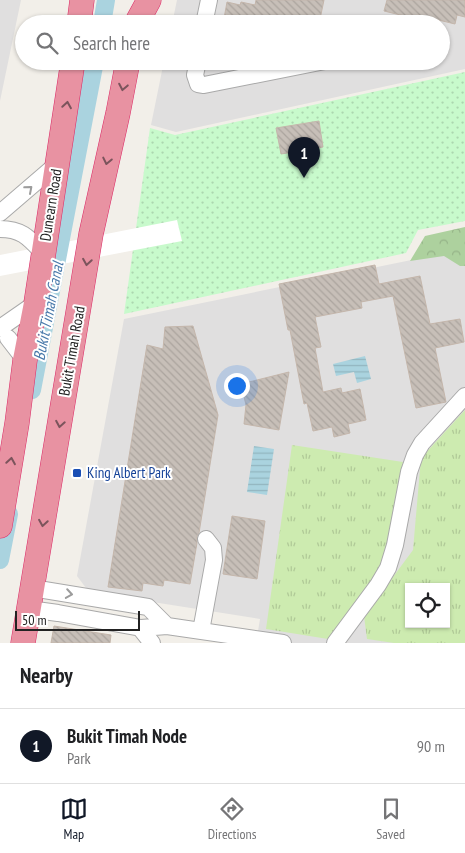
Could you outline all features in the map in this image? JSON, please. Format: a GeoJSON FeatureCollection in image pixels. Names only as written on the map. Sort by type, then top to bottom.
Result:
{"type":"FeatureCollection","features":[{"type":"Feature","properties":{"kind":"highway"},"geometry":{"type":"LineString","coordinates":[[80,15],[82,0]]}},
{"type":"Feature","properties":{"kind":"highway"},"geometry":{"type":"LineString","coordinates":[[137,15],[140,0]]}},
{"type":"Feature","properties":{"kind":"highway"},"geometry":{"type":"LineString","coordinates":[[140,15],[148,0]]}},
{"type":"Feature","properties":{"kind":"highway","name":"Dunearn Road"},"geometry":{"type":"LineString","coordinates":[[0,526],[9,427],[36,303],[72,70]]}},
{"type":"Feature","properties":{"kind":"highway","name":"Bukit Timah Road"},"geometry":{"type":"LineString","coordinates":[[23,643],[91,234],[126,70]]}},
{"type":"Feature","properties":{"kind":"street"},"geometry":{"type":"LineString","coordinates":[[206,15],[209,0]]}},
{"type":"Feature","properties":{"kind":"street"},"geometry":{"type":"LineString","coordinates":[[196,70],[195,75],[198,84],[204,85],[280,70]]}},
{"type":"Feature","properties":{"kind":"street"},"geometry":{"type":"LineString","coordinates":[[0,213],[57,164]]}},
{"type":"Feature","properties":{"kind":"street"},"geometry":{"type":"LineString","coordinates":[[0,229],[10,229],[27,236],[43,253]]}},
{"type":"Feature","properties":{"kind":"street"},"geometry":{"type":"LineString","coordinates":[[25,360],[2,336],[36,303]]}},
{"type":"Feature","properties":{"kind":"street"},"geometry":{"type":"LineString","coordinates":[[335,643],[378,585],[388,568],[395,545],[409,472],[415,454],[465,396]]}},
{"type":"Feature","properties":{"kind":"street"},"geometry":{"type":"LineString","coordinates":[[201,631],[214,560],[213,548],[206,539]]}},
{"type":"Feature","properties":{"kind":"street"},"geometry":{"type":"LineString","coordinates":[[31,599],[105,600],[148,608],[167,626]]}},
{"type":"Feature","properties":{"kind":"street"},"geometry":{"type":"LineString","coordinates":[[31,599],[58,613],[140,628],[167,626],[235,639],[283,643]]}},
{"type":"Feature","properties":{"kind":"street"},"geometry":{"type":"LineString","coordinates":[[101,621],[105,600]]}},
{"type":"Feature","properties":{"kind":"street"},"geometry":{"type":"LineString","coordinates":[[140,628],[152,643]]}},
{"type":"Feature","properties":{"kind":"shaded area"},"geometry":{"type":"Polygon","coordinates":[[[0,0],[21,0],[18,15],[15,15],[15,29],[0,101],[0,0]]]}},
{"type":"Feature","properties":{"kind":"shaded area"},"geometry":{"type":"Polygon","coordinates":[[[177,0],[465,0],[465,69],[176,132],[151,125],[162,70],[450,70],[450,15],[174,15],[177,0]]]}},
{"type":"Feature","properties":{"kind":"shaded area"},"geometry":{"type":"Polygon","coordinates":[[[465,249],[465,643],[256,643],[260,619],[89,592],[77,576],[124,319],[465,249]]]}},
{"type":"Feature","properties":{"kind":"green space"},"geometry":{"type":"Polygon","coordinates":[[[465,72],[465,221],[418,230],[406,253],[124,314],[150,128],[175,135],[465,72]]]}},
{"type":"Feature","properties":{"kind":"green space"},"geometry":{"type":"Polygon","coordinates":[[[465,227],[465,266],[460,266],[444,256],[410,261],[425,236],[465,227]]]}},
{"type":"Feature","properties":{"kind":"green space"},"geometry":{"type":"Polygon","coordinates":[[[465,410],[465,643],[394,643],[367,639],[364,616],[413,550],[421,458],[465,410]]]}},
{"type":"Feature","properties":{"kind":"green space"},"geometry":{"type":"Polygon","coordinates":[[[292,445],[403,462],[383,565],[328,639],[266,629],[292,445]]]}},
{"type":"Feature","properties":{"kind":"water"},"geometry":{"type":"Polygon","coordinates":[[[365,356],[371,379],[357,383],[354,372],[336,376],[333,364],[365,356]]]}},
{"type":"Feature","properties":{"kind":"water"},"geometry":{"type":"Polygon","coordinates":[[[254,446],[274,449],[267,495],[247,492],[254,446]]]}},
{"type":"Feature","properties":{"kind":"pier"},"geometry":{"type":"Polygon","coordinates":[[[177,220],[182,241],[0,276],[0,255],[177,220]]]}},
{"type":"Feature","properties":{"kind":"building"},"geometry":{"type":"Polygon","coordinates":[[[256,0],[324,0],[321,15],[225,15],[227,2],[240,5],[241,2],[255,5],[256,0]]]}},
{"type":"Feature","properties":{"kind":"building"},"geometry":{"type":"Polygon","coordinates":[[[387,0],[465,0],[465,17],[457,15],[455,24],[450,23],[450,15],[400,15],[384,11],[387,0]]]}},
{"type":"Feature","properties":{"kind":"building"},"geometry":{"type":"Polygon","coordinates":[[[319,121],[323,147],[281,154],[276,128],[319,121]]]}},
{"type":"Feature","properties":{"kind":"building"},"geometry":{"type":"Polygon","coordinates":[[[375,265],[379,284],[420,276],[430,324],[460,319],[464,342],[435,348],[446,402],[416,408],[393,296],[361,302],[362,308],[315,317],[321,347],[315,348],[323,392],[341,388],[342,393],[360,389],[366,420],[348,424],[350,433],[334,437],[332,427],[313,431],[307,403],[304,404],[279,284],[375,265]]]}},
{"type":"Feature","properties":{"kind":"building"},"geometry":{"type":"Polygon","coordinates":[[[193,326],[218,415],[190,584],[164,580],[163,586],[143,583],[142,591],[108,587],[147,345],[163,349],[165,327],[193,326]]]}},
{"type":"Feature","properties":{"kind":"building"},"geometry":{"type":"Polygon","coordinates":[[[289,372],[279,430],[244,424],[246,405],[241,384],[289,372]]]}},
{"type":"Feature","properties":{"kind":"building"},"geometry":{"type":"Polygon","coordinates":[[[232,516],[265,521],[257,579],[223,574],[232,516]]]}},
{"type":"Feature","properties":{"kind":"building"},"geometry":{"type":"Polygon","coordinates":[[[54,626],[111,635],[110,643],[51,643],[54,626]]]}},
{"type":"Feature","properties":{"kind":"waterway","name":"Bukit Timah Canal"},"geometry":{"type":"LineString","coordinates":[[104,15],[106,0]]}},
{"type":"Feature","properties":{"kind":"waterway","name":"Bukit Timah Canal"},"geometry":{"type":"LineString","coordinates":[[32,390],[93,70]]}},
{"type":"Feature","properties":{"kind":"waterway","name":"Bukit Timah Canal"},"geometry":{"type":"LineString","coordinates":[[0,560],[9,514]]}},
{"type":"Feature","properties":{"kind":"place","name":"Bukit Timah Node"},"geometry":{"type":"Point","coordinates":[304,178]}},
{"type":"Feature","properties":{"kind":"place","name":"King Albert Park"},"geometry":{"type":"Point","coordinates":[77,473]}}]}
